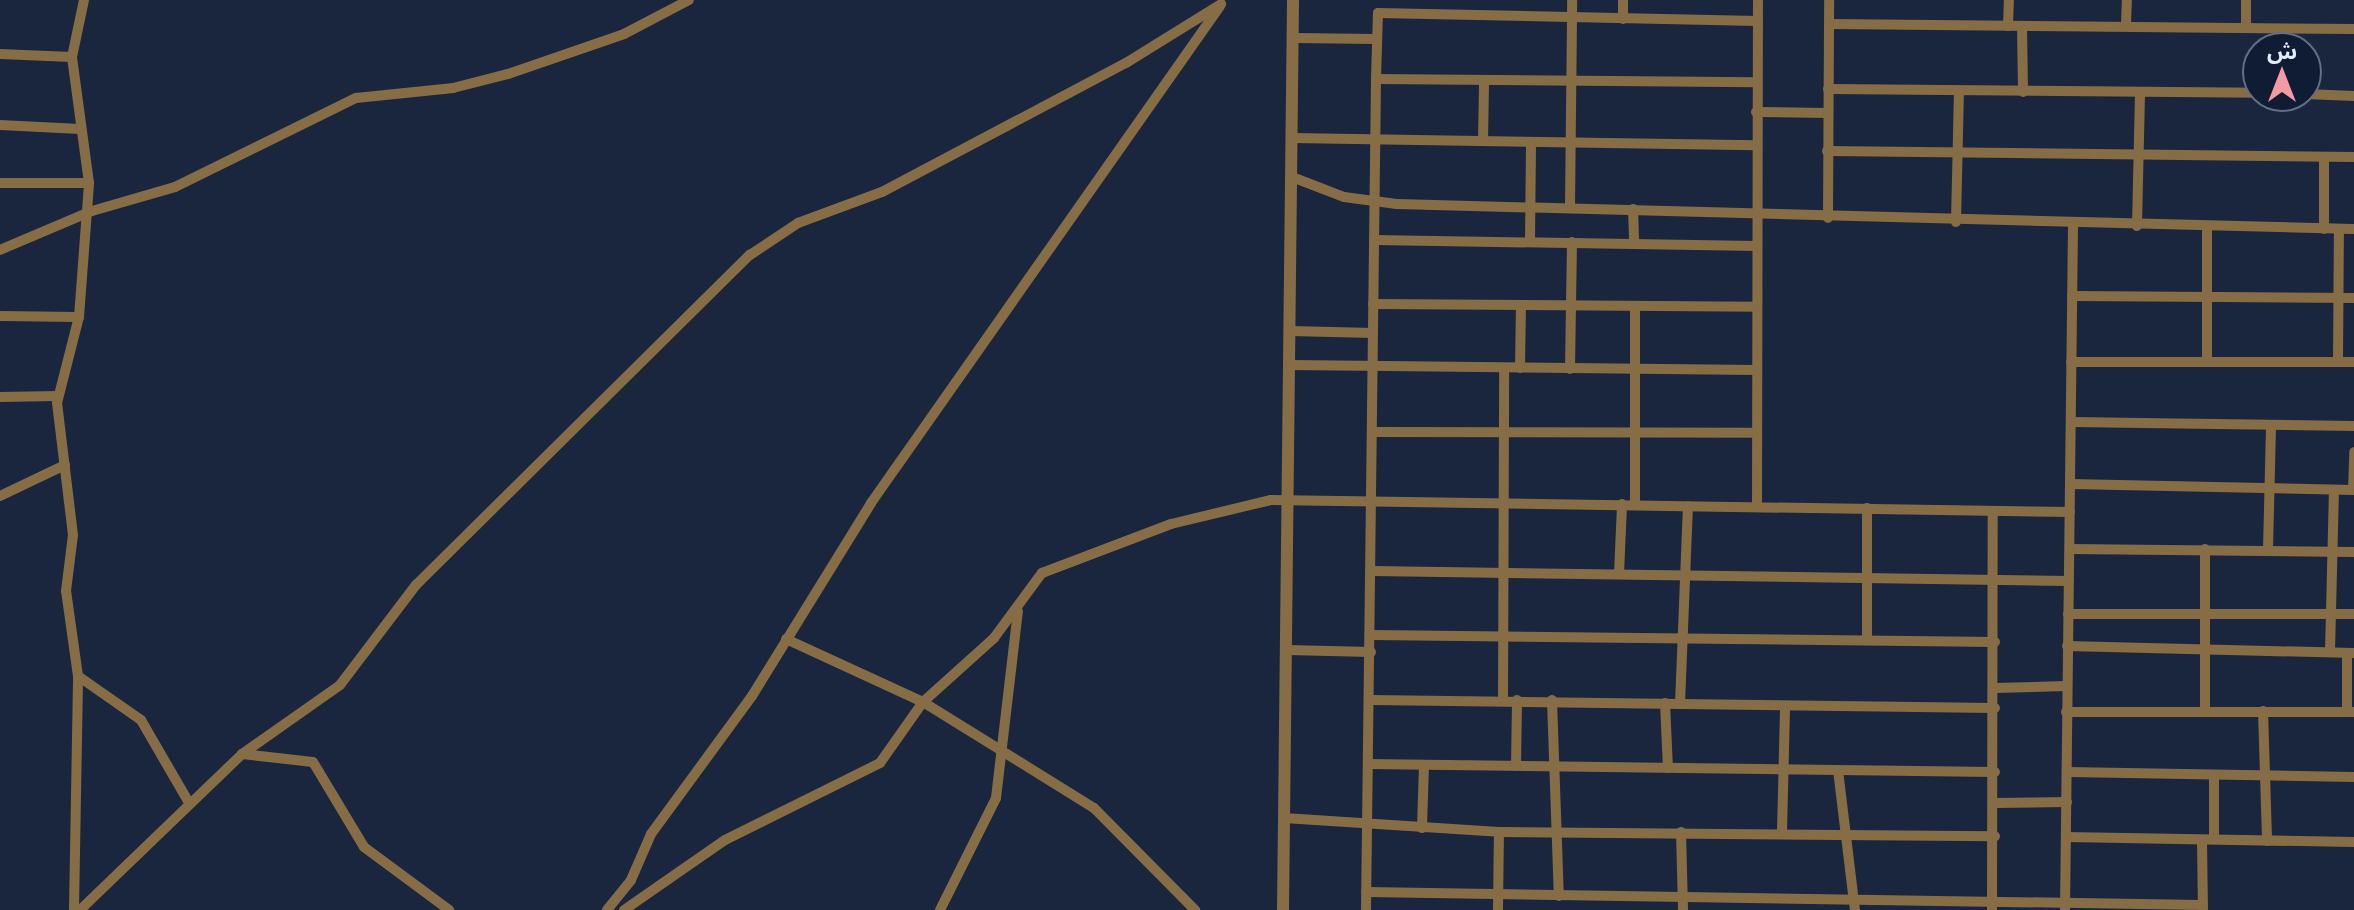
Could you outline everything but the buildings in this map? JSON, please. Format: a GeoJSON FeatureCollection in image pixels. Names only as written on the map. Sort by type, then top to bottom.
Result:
{"type":"FeatureCollection","features":[{"type":"Feature","properties":{"kind":"street"},"geometry":{"type":"LineString","coordinates":[[77,910],[78,676],[66,591],[73,535],[58,396],[79,317],[89,183],[72,57],[84,0]]}},
{"type":"Feature","properties":{"kind":"street"},"geometry":{"type":"LineString","coordinates":[[0,250],[86,214],[175,187],[347,101],[508,74],[624,34],[689,0]]}},
{"type":"Feature","properties":{"kind":"street"},"geometry":{"type":"LineString","coordinates":[[1283,910],[1293,0]]}},
{"type":"Feature","properties":{"kind":"street"},"geometry":{"type":"LineString","coordinates":[[1366,910],[1374,503],[1372,368],[1378,0]]}},
{"type":"Feature","properties":{"kind":"street"},"geometry":{"type":"LineString","coordinates":[[1570,208],[1572,0]]}},
{"type":"Feature","properties":{"kind":"street"},"geometry":{"type":"LineString","coordinates":[[1623,0],[1623,19]]}},
{"type":"Feature","properties":{"kind":"street"},"geometry":{"type":"LineString","coordinates":[[1757,504],[1758,0]]}},
{"type":"Feature","properties":{"kind":"street"},"geometry":{"type":"LineString","coordinates":[[1828,218],[1829,0]]}},
{"type":"Feature","properties":{"kind":"street"},"geometry":{"type":"LineString","coordinates":[[2008,26],[2009,0]]}},
{"type":"Feature","properties":{"kind":"street"},"geometry":{"type":"LineString","coordinates":[[2126,25],[2127,0]]}},
{"type":"Feature","properties":{"kind":"street"},"geometry":{"type":"LineString","coordinates":[[2246,0],[2246,28]]}},
{"type":"Feature","properties":{"kind":"street"},"geometry":{"type":"LineString","coordinates":[[607,910],[786,639],[871,503],[1222,2]]}},
{"type":"Feature","properties":{"kind":"street"},"geometry":{"type":"LineString","coordinates":[[77,910],[188,801],[242,754],[340,685],[416,585],[759,248],[1126,63],[1222,2]]}},
{"type":"Feature","properties":{"kind":"street"},"geometry":{"type":"LineString","coordinates":[[1378,13],[1757,21]]}},
{"type":"Feature","properties":{"kind":"street"},"geometry":{"type":"LineString","coordinates":[[1830,24],[2354,29]]}},
{"type":"Feature","properties":{"kind":"street"},"geometry":{"type":"LineString","coordinates":[[2022,26],[2023,92]]}},
{"type":"Feature","properties":{"kind":"street"},"geometry":{"type":"LineString","coordinates":[[1293,38],[1377,39]]}},
{"type":"Feature","properties":{"kind":"street"},"geometry":{"type":"LineString","coordinates":[[0,54],[72,57]]}},
{"type":"Feature","properties":{"kind":"street"},"geometry":{"type":"LineString","coordinates":[[1376,79],[1757,82]]}},
{"type":"Feature","properties":{"kind":"street"},"geometry":{"type":"LineString","coordinates":[[1483,141],[1484,81]]}},
{"type":"Feature","properties":{"kind":"street"},"geometry":{"type":"LineString","coordinates":[[1828,89],[2242,93]]}},
{"type":"Feature","properties":{"kind":"street"},"geometry":{"type":"LineString","coordinates":[[1956,222],[1959,91]]}},
{"type":"Feature","properties":{"kind":"street"},"geometry":{"type":"LineString","coordinates":[[2137,226],[2140,92]]}},
{"type":"Feature","properties":{"kind":"street"},"geometry":{"type":"LineString","coordinates":[[2322,95],[2354,96]]}},
{"type":"Feature","properties":{"kind":"street"},"geometry":{"type":"LineString","coordinates":[[1756,112],[1828,113]]}},
{"type":"Feature","properties":{"kind":"street"},"geometry":{"type":"LineString","coordinates":[[0,125],[80,129]]}},
{"type":"Feature","properties":{"kind":"street"},"geometry":{"type":"LineString","coordinates":[[1292,138],[1756,145]]}},
{"type":"Feature","properties":{"kind":"street"},"geometry":{"type":"LineString","coordinates":[[1530,241],[1531,142]]}},
{"type":"Feature","properties":{"kind":"street"},"geometry":{"type":"LineString","coordinates":[[1827,151],[2354,157]]}},
{"type":"Feature","properties":{"kind":"street"},"geometry":{"type":"LineString","coordinates":[[2324,157],[2324,229]]}},
{"type":"Feature","properties":{"kind":"street"},"geometry":{"type":"LineString","coordinates":[[1292,177],[1375,203],[1756,212],[1828,218],[2073,226],[2354,229]]}},
{"type":"Feature","properties":{"kind":"street"},"geometry":{"type":"LineString","coordinates":[[0,183],[89,183]]}},
{"type":"Feature","properties":{"kind":"street"},"geometry":{"type":"LineString","coordinates":[[1633,209],[1634,242]]}},
{"type":"Feature","properties":{"kind":"street"},"geometry":{"type":"LineString","coordinates":[[2065,906],[2073,226]]}},
{"type":"Feature","properties":{"kind":"street"},"geometry":{"type":"LineString","coordinates":[[2207,227],[2207,361]]}},
{"type":"Feature","properties":{"kind":"street"},"geometry":{"type":"LineString","coordinates":[[2338,362],[2339,229]]}},
{"type":"Feature","properties":{"kind":"street"},"geometry":{"type":"LineString","coordinates":[[1374,240],[1757,246]]}},
{"type":"Feature","properties":{"kind":"street"},"geometry":{"type":"LineString","coordinates":[[1570,369],[1572,242]]}},
{"type":"Feature","properties":{"kind":"street"},"geometry":{"type":"LineString","coordinates":[[2072,296],[2354,298]]}},
{"type":"Feature","properties":{"kind":"street"},"geometry":{"type":"LineString","coordinates":[[1373,304],[1570,308],[1757,307]]}},
{"type":"Feature","properties":{"kind":"street"},"geometry":{"type":"LineString","coordinates":[[1520,368],[1521,307]]}},
{"type":"Feature","properties":{"kind":"street"},"geometry":{"type":"LineString","coordinates":[[1635,308],[1635,504]]}},
{"type":"Feature","properties":{"kind":"street"},"geometry":{"type":"LineString","coordinates":[[0,316],[79,317]]}},
{"type":"Feature","properties":{"kind":"street"},"geometry":{"type":"LineString","coordinates":[[1290,331],[1373,333]]}},
{"type":"Feature","properties":{"kind":"street"},"geometry":{"type":"LineString","coordinates":[[2071,362],[2354,362]]}},
{"type":"Feature","properties":{"kind":"street"},"geometry":{"type":"LineString","coordinates":[[1290,365],[1756,370]]}},
{"type":"Feature","properties":{"kind":"street"},"geometry":{"type":"LineString","coordinates":[[1503,700],[1504,368]]}},
{"type":"Feature","properties":{"kind":"street"},"geometry":{"type":"LineString","coordinates":[[0,397],[58,396]]}},
{"type":"Feature","properties":{"kind":"street"},"geometry":{"type":"LineString","coordinates":[[2071,422],[2354,426]]}},
{"type":"Feature","properties":{"kind":"street"},"geometry":{"type":"LineString","coordinates":[[2268,550],[2271,425]]}},
{"type":"Feature","properties":{"kind":"street"},"geometry":{"type":"LineString","coordinates":[[1373,432],[1757,433]]}},
{"type":"Feature","properties":{"kind":"street"},"geometry":{"type":"LineString","coordinates":[[2070,484],[2353,490],[2354,452]]}},
{"type":"Feature","properties":{"kind":"street"},"geometry":{"type":"LineString","coordinates":[[0,496],[65,465]]}},
{"type":"Feature","properties":{"kind":"street"},"geometry":{"type":"LineString","coordinates":[[2330,652],[2334,490]]}},
{"type":"Feature","properties":{"kind":"street"},"geometry":{"type":"LineString","coordinates":[[624,910],[725,840],[865,775],[923,702],[1018,608],[1042,573],[1081,554],[1205,514],[1289,500],[1688,506],[1757,504],[2070,512]]}},
{"type":"Feature","properties":{"kind":"street"},"geometry":{"type":"LineString","coordinates":[[1619,574],[1622,504]]}},
{"type":"Feature","properties":{"kind":"street"},"geometry":{"type":"LineString","coordinates":[[1680,704],[1688,506]]}},
{"type":"Feature","properties":{"kind":"street"},"geometry":{"type":"LineString","coordinates":[[1867,508],[1867,639]]}},
{"type":"Feature","properties":{"kind":"street"},"geometry":{"type":"LineString","coordinates":[[1992,906],[1995,836],[1993,511]]}},
{"type":"Feature","properties":{"kind":"street"},"geometry":{"type":"LineString","coordinates":[[2070,549],[2354,552]]}},
{"type":"Feature","properties":{"kind":"street"},"geometry":{"type":"LineString","coordinates":[[2205,549],[2205,710]]}},
{"type":"Feature","properties":{"kind":"street"},"geometry":{"type":"LineString","coordinates":[[1372,571],[2069,581]]}},
{"type":"Feature","properties":{"kind":"street"},"geometry":{"type":"LineString","coordinates":[[940,910],[992,810],[1005,751],[1018,608]]}},
{"type":"Feature","properties":{"kind":"street"},"geometry":{"type":"LineString","coordinates":[[2068,614],[2354,614]]}},
{"type":"Feature","properties":{"kind":"street"},"geometry":{"type":"LineString","coordinates":[[1372,635],[1682,642],[1867,639],[1995,642]]}},
{"type":"Feature","properties":{"kind":"street"},"geometry":{"type":"LineString","coordinates":[[786,639],[923,702],[1094,808],[1195,910]]}},
{"type":"Feature","properties":{"kind":"street"},"geometry":{"type":"LineString","coordinates":[[2066,712],[2350,712],[2351,653],[2067,646]]}},
{"type":"Feature","properties":{"kind":"street"},"geometry":{"type":"LineString","coordinates":[[1287,650],[1371,652]]}},
{"type":"Feature","properties":{"kind":"street"},"geometry":{"type":"LineString","coordinates":[[78,676],[141,720],[188,801]]}},
{"type":"Feature","properties":{"kind":"street"},"geometry":{"type":"LineString","coordinates":[[1995,688],[2066,686]]}},
{"type":"Feature","properties":{"kind":"street"},"geometry":{"type":"LineString","coordinates":[[1371,700],[1995,708]]}},
{"type":"Feature","properties":{"kind":"street"},"geometry":{"type":"LineString","coordinates":[[1516,766],[1517,700]]}},
{"type":"Feature","properties":{"kind":"street"},"geometry":{"type":"LineString","coordinates":[[1552,700],[1550,766],[1560,832],[1559,896]]}},
{"type":"Feature","properties":{"kind":"street"},"geometry":{"type":"LineString","coordinates":[[1665,703],[1668,768]]}},
{"type":"Feature","properties":{"kind":"street"},"geometry":{"type":"LineString","coordinates":[[1782,832],[1785,707]]}},
{"type":"Feature","properties":{"kind":"street"},"geometry":{"type":"LineString","coordinates":[[2263,711],[2267,841]]}},
{"type":"Feature","properties":{"kind":"street"},"geometry":{"type":"LineString","coordinates":[[242,754],[313,762],[364,847],[449,910]]}},
{"type":"Feature","properties":{"kind":"street"},"geometry":{"type":"LineString","coordinates":[[1368,764],[1995,772]]}},
{"type":"Feature","properties":{"kind":"street"},"geometry":{"type":"LineString","coordinates":[[1422,828],[1424,765]]}},
{"type":"Feature","properties":{"kind":"street"},"geometry":{"type":"LineString","coordinates":[[1838,770],[1841,833],[1855,905]]}},
{"type":"Feature","properties":{"kind":"street"},"geometry":{"type":"LineString","coordinates":[[2067,772],[2354,777]]}},
{"type":"Feature","properties":{"kind":"street"},"geometry":{"type":"LineString","coordinates":[[2214,775],[2214,839]]}},
{"type":"Feature","properties":{"kind":"street"},"geometry":{"type":"LineString","coordinates":[[1995,803],[2067,802]]}},
{"type":"Feature","properties":{"kind":"street"},"geometry":{"type":"LineString","coordinates":[[1284,818],[1499,832],[1995,836]]}},
{"type":"Feature","properties":{"kind":"street"},"geometry":{"type":"LineString","coordinates":[[1498,910],[1499,832]]}},
{"type":"Feature","properties":{"kind":"street"},"geometry":{"type":"LineString","coordinates":[[1681,832],[1682,904]]}},
{"type":"Feature","properties":{"kind":"street"},"geometry":{"type":"LineString","coordinates":[[2066,837],[2354,842]]}},
{"type":"Feature","properties":{"kind":"street"},"geometry":{"type":"LineString","coordinates":[[1366,892],[1559,896],[1682,904],[2203,908],[2202,840]]}}]}
